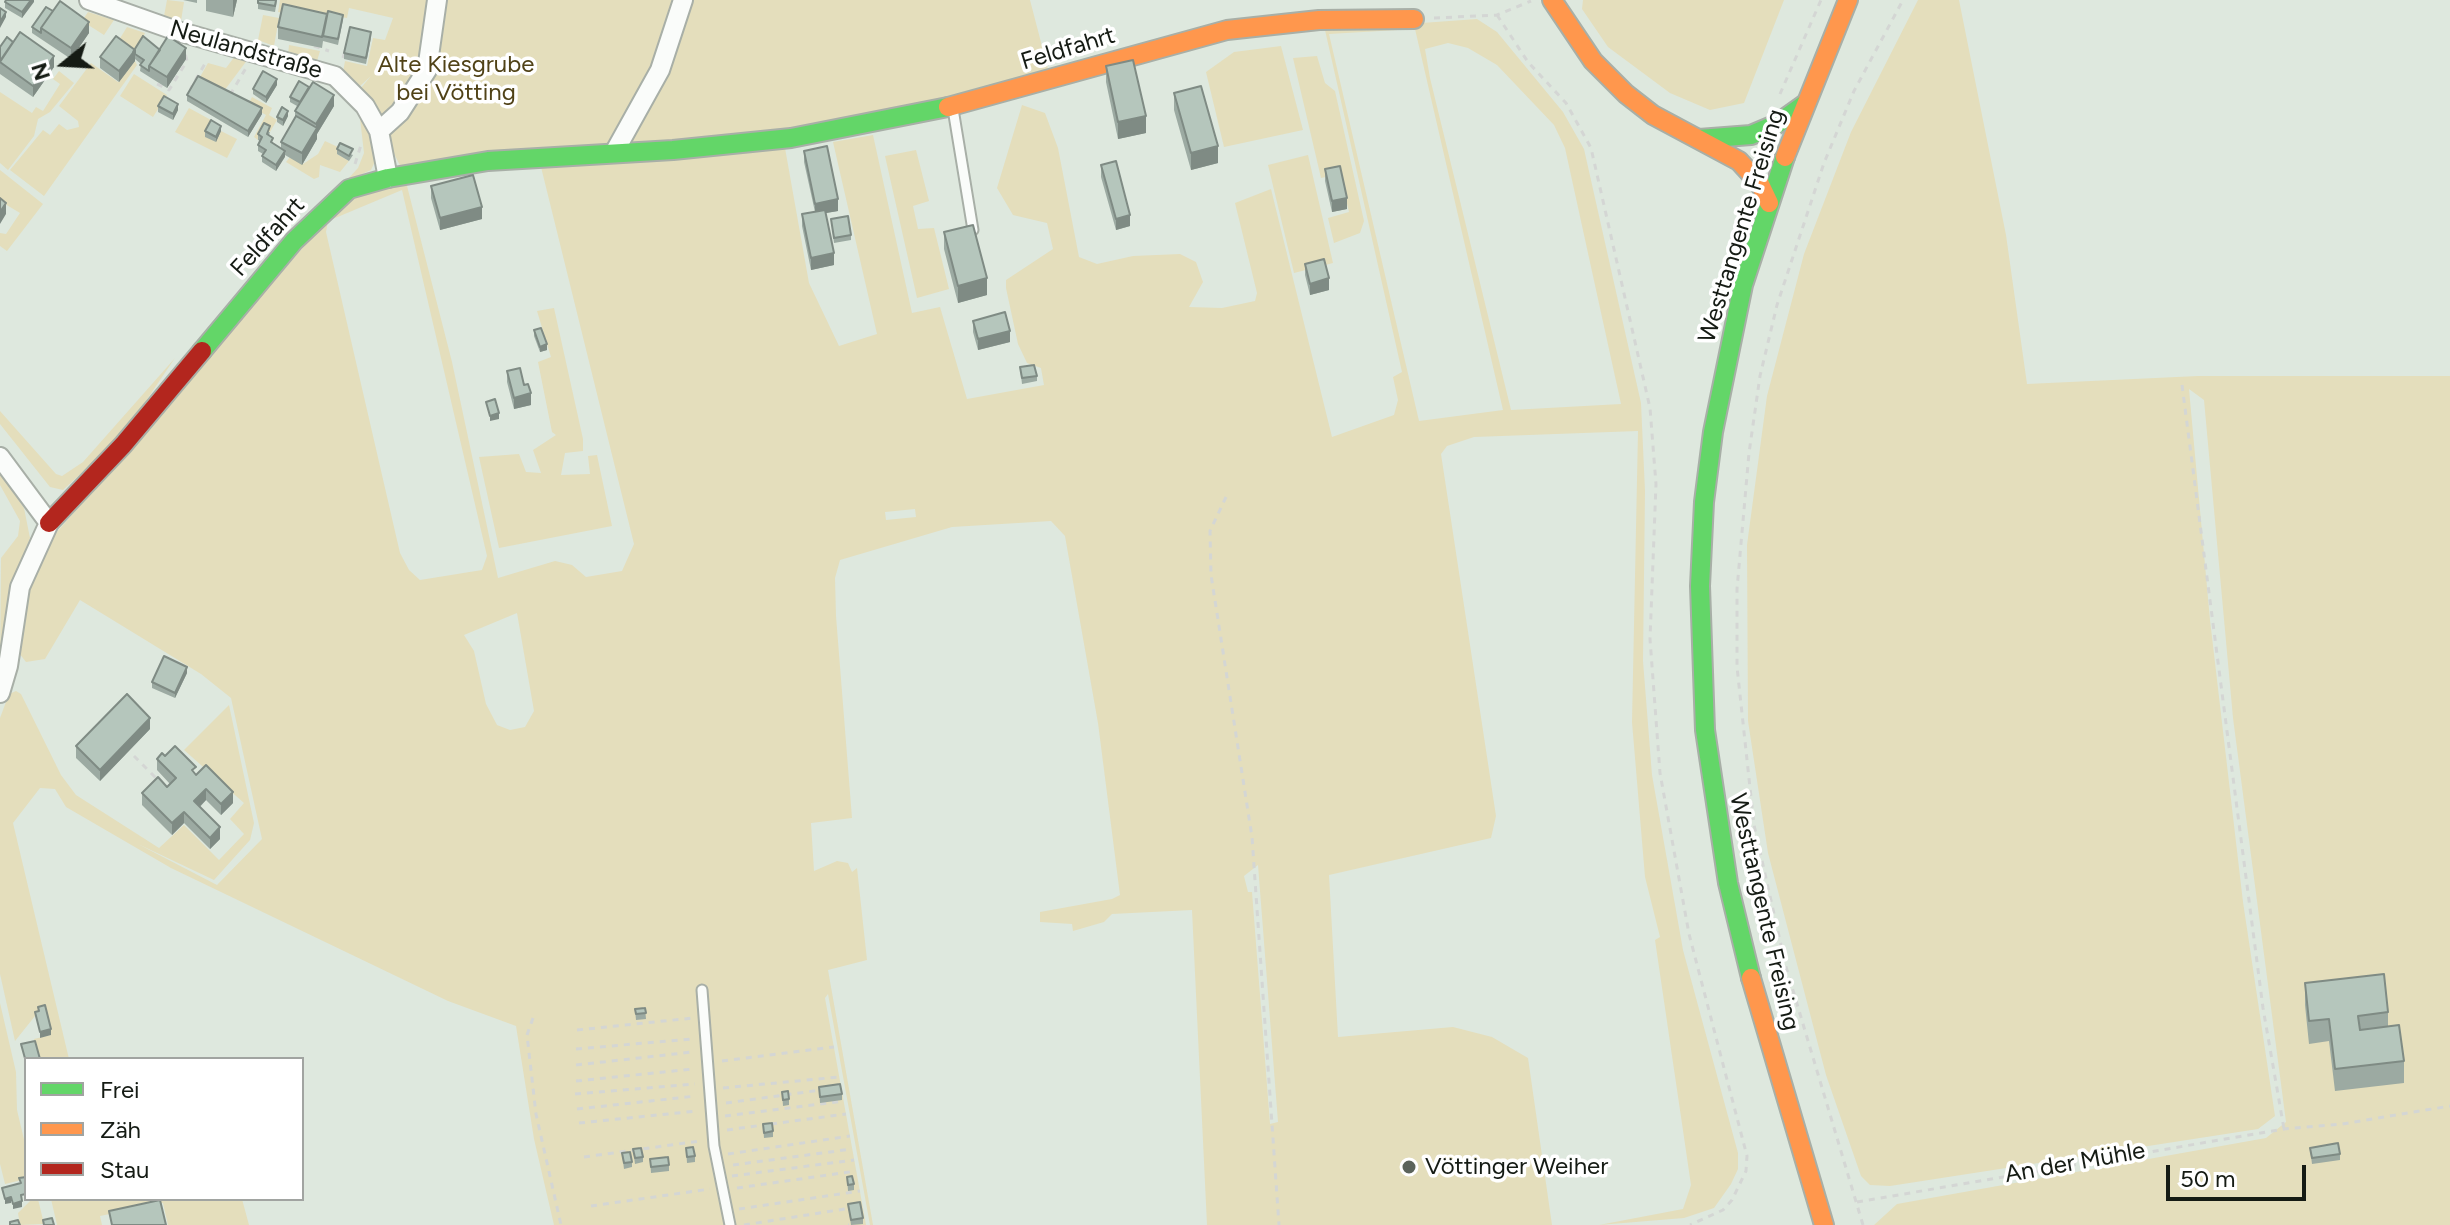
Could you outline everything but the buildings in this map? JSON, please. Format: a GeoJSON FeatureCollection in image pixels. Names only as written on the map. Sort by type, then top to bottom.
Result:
{"type":"FeatureCollection","features":[{"type":"Feature","properties":{"kind":"main road"},"geometry":{"type":"LineString","coordinates":[[1552,0],[1593,61],[1626,94],[1653,115],[1739,161],[1760,184],[1769,203]]}},
{"type":"Feature","properties":{"kind":"main road","name":"Westtangente Freising"},"geometry":{"type":"LineString","coordinates":[[1824,1225],[1746,960],[1728,883],[1713,800],[1700,650],[1704,502],[1713,432],[1736,315],[1769,203],[1848,0]]}},
{"type":"Feature","properties":{"kind":"main road","name":"Feldfahrt"},"geometry":{"type":"LineString","coordinates":[[49,523],[123,445],[294,241],[349,189],[388,178],[488,161],[754,144],[952,106],[1227,30],[1319,20],[1414,19]]}},
{"type":"Feature","properties":{"kind":"main road"},"geometry":{"type":"LineString","coordinates":[[1699,139],[1751,135],[1777,124],[1805,104]]}},
{"type":"Feature","properties":{"kind":"street","name":"Neulandstraße"},"geometry":{"type":"LineString","coordinates":[[89,0],[217,43],[335,76],[365,106],[370,135],[388,178]]}},
{"type":"Feature","properties":{"kind":"street"},"geometry":{"type":"LineString","coordinates":[[370,135],[400,112],[427,70],[437,0]]}},
{"type":"Feature","properties":{"kind":"street"},"geometry":{"type":"LineString","coordinates":[[615,151],[660,70],[683,0]]}},
{"type":"Feature","properties":{"kind":"street"},"geometry":{"type":"LineString","coordinates":[[6,464],[49,523]]}},
{"type":"Feature","properties":{"kind":"street","name":"Feldfahrt"},"geometry":{"type":"LineString","coordinates":[[0,693],[8,666],[20,587],[49,523]]}},
{"type":"Feature","properties":{"kind":"lane"},"geometry":{"type":"LineString","coordinates":[[952,106],[973,230]]}},
{"type":"Feature","properties":{"kind":"lane"},"geometry":{"type":"LineString","coordinates":[[702,990],[716,1155],[730,1225]]}},
{"type":"Feature","properties":{"kind":"path"},"geometry":{"type":"LineString","coordinates":[[1414,19],[1497,15],[1534,0]]}},
{"type":"Feature","properties":{"kind":"path"},"geometry":{"type":"LineString","coordinates":[[1775,103],[1821,0]]}},
{"type":"Feature","properties":{"kind":"path"},"geometry":{"type":"LineString","coordinates":[[1863,1225],[1786,967],[1754,825],[1737,667],[1737,589],[1749,453],[1760,376],[1777,305],[1824,163],[1854,91],[1903,0]]}},
{"type":"Feature","properties":{"kind":"path"},"geometry":{"type":"LineString","coordinates":[[1497,15],[1528,62],[1566,103],[1591,148],[1650,408],[1656,484],[1650,639],[1660,773],[1689,934],[1747,1156],[1746,1171],[1732,1200],[1723,1210],[1690,1225]]}},
{"type":"Feature","properties":{"kind":"path"},"geometry":{"type":"LineString","coordinates":[[192,91],[217,43]]}},
{"type":"Feature","properties":{"kind":"path"},"geometry":{"type":"LineString","coordinates":[[314,46],[329,51]]}},
{"type":"Feature","properties":{"kind":"path"},"geometry":{"type":"LineString","coordinates":[[157,84],[169,90],[187,61],[185,52]]}},
{"type":"Feature","properties":{"kind":"path"},"geometry":{"type":"LineString","coordinates":[[228,98],[255,53]]}},
{"type":"Feature","properties":{"kind":"path"},"geometry":{"type":"LineString","coordinates":[[336,198],[339,184],[357,162],[370,135]]}},
{"type":"Feature","properties":{"kind":"path"},"geometry":{"type":"LineString","coordinates":[[2182,385],[2263,1008],[2284,1129]]}},
{"type":"Feature","properties":{"kind":"path"},"geometry":{"type":"LineString","coordinates":[[1226,497],[1210,531],[1211,575],[1252,837],[1279,1225]]}},
{"type":"Feature","properties":{"kind":"path"},"geometry":{"type":"LineString","coordinates":[[134,756],[162,784]]}},
{"type":"Feature","properties":{"kind":"path"},"geometry":{"type":"LineString","coordinates":[[577,1030],[704,1017]]}},
{"type":"Feature","properties":{"kind":"path"},"geometry":{"type":"LineString","coordinates":[[533,1018],[527,1035],[536,1114],[561,1225]]}},
{"type":"Feature","properties":{"kind":"path"},"geometry":{"type":"LineString","coordinates":[[576,1049],[706,1037]]}},
{"type":"Feature","properties":{"kind":"path"},"geometry":{"type":"LineString","coordinates":[[576,1081],[834,1047]]}},
{"type":"Feature","properties":{"kind":"path"},"geometry":{"type":"LineString","coordinates":[[576,1065],[707,1051]]}},
{"type":"Feature","properties":{"kind":"path"},"geometry":{"type":"LineString","coordinates":[[577,1109],[711,1089],[839,1077]]}},
{"type":"Feature","properties":{"kind":"path"},"geometry":{"type":"LineString","coordinates":[[575,1094],[711,1089]]}},
{"type":"Feature","properties":{"kind":"path"},"geometry":{"type":"LineString","coordinates":[[713,1111],[827,1089]]}},
{"type":"Feature","properties":{"kind":"path"},"geometry":{"type":"LineString","coordinates":[[579,1123],[844,1101]]}},
{"type":"Feature","properties":{"kind":"path","name":"An der Mühle"},"geometry":{"type":"LineString","coordinates":[[1857,1202],[2284,1129],[2342,1124],[2450,1106]]}},
{"type":"Feature","properties":{"kind":"path"},"geometry":{"type":"LineString","coordinates":[[584,1157],[846,1114]]}},
{"type":"Feature","properties":{"kind":"path"},"geometry":{"type":"LineString","coordinates":[[716,1155],[850,1136]]}},
{"type":"Feature","properties":{"kind":"path"},"geometry":{"type":"LineString","coordinates":[[591,1206],[852,1149]]}},
{"type":"Feature","properties":{"kind":"path"},"geometry":{"type":"LineString","coordinates":[[721,1180],[854,1160]]}},
{"type":"Feature","properties":{"kind":"path"},"geometry":{"type":"LineString","coordinates":[[721,1180],[856,1171]]}},
{"type":"Feature","properties":{"kind":"path"},"geometry":{"type":"LineString","coordinates":[[727,1211],[860,1191]]}},
{"type":"Feature","properties":{"kind":"path"},"geometry":{"type":"LineString","coordinates":[[744,1225],[863,1207]]}},
{"type":"Feature","properties":{"kind":"green space"},"geometry":{"type":"Polygon","coordinates":[[[167,0],[184,2],[181,21],[164,16],[167,0]]]}},
{"type":"Feature","properties":{"kind":"green space","name":"Alte Kiesgrube bei Vötting"},"geometry":{"type":"Polygon","coordinates":[[[280,0],[1030,0],[1049,73],[774,136],[403,171],[360,89],[371,76],[359,87],[343,72],[345,61],[367,66],[373,38],[385,40],[393,18],[349,8],[347,18],[306,11],[305,17],[278,12],[280,0]]]}},
{"type":"Feature","properties":{"kind":"green space"},"geometry":{"type":"Polygon","coordinates":[[[1583,0],[1784,0],[1744,103],[1710,110],[1670,93],[1608,47],[1582,9],[1583,0]]]}},
{"type":"Feature","properties":{"kind":"green space"},"geometry":{"type":"Polygon","coordinates":[[[1918,0],[1959,0],[2006,235],[2027,384],[2198,376],[2450,376],[2450,1225],[1874,1225],[1897,1204],[2266,1138],[2286,1122],[2233,718],[2204,400],[2189,389],[2210,620],[2243,902],[2275,1116],[2258,1129],[1890,1186],[1870,1185],[1861,1176],[1826,1075],[1768,853],[1748,721],[1747,545],[1767,396],[1804,254],[1851,132],[1918,0]]]}},
{"type":"Feature","properties":{"kind":"green space"},"geometry":{"type":"Polygon","coordinates":[[[88,12],[114,20],[104,35],[82,21],[88,12]]]}},
{"type":"Feature","properties":{"kind":"green space"},"geometry":{"type":"Polygon","coordinates":[[[263,15],[279,18],[274,46],[258,40],[263,15]]]}},
{"type":"Feature","properties":{"kind":"green space"},"geometry":{"type":"Polygon","coordinates":[[[1477,19],[1497,32],[1563,112],[1584,149],[1641,403],[1645,491],[1643,661],[1652,775],[1683,950],[1738,1153],[1738,1169],[1714,1208],[1684,1218],[1599,1225],[1683,1209],[1691,1185],[1655,940],[1660,937],[1645,877],[1632,722],[1638,431],[1474,437],[1447,446],[1441,454],[1496,816],[1491,838],[1329,875],[1338,1037],[1453,1027],[1492,1037],[1528,1058],[1552,1225],[1207,1225],[1192,910],[1112,914],[1104,922],[1073,931],[1072,924],[1040,922],[1040,912],[1120,895],[1098,723],[1065,536],[1051,521],[952,527],[840,560],[835,578],[852,818],[811,823],[814,871],[837,861],[848,863],[852,872],[857,868],[867,960],[828,970],[873,1225],[870,1225],[828,994],[825,998],[866,1225],[554,1225],[534,1139],[516,1026],[448,1001],[171,868],[66,807],[55,789],[40,788],[13,823],[69,1057],[38,1057],[34,1039],[51,1035],[43,1006],[15,1041],[0,974],[0,718],[9,694],[16,691],[21,694],[61,775],[76,795],[159,848],[184,825],[219,860],[244,834],[230,819],[244,803],[184,750],[229,705],[254,823],[250,840],[214,880],[138,844],[217,885],[262,839],[231,698],[201,674],[80,600],[45,659],[26,662],[19,653],[24,596],[50,540],[344,200],[406,182],[452,362],[498,578],[555,561],[572,565],[586,577],[622,571],[634,544],[541,167],[785,148],[809,283],[839,346],[877,334],[833,142],[873,135],[912,313],[940,307],[967,399],[1044,385],[1041,368],[1027,363],[1018,344],[1006,280],[1053,249],[1047,223],[1013,215],[997,188],[1022,105],[1045,113],[1058,148],[1079,257],[1097,264],[1133,256],[1180,254],[1196,262],[1203,282],[1189,307],[1222,308],[1255,301],[1257,293],[1235,203],[1271,189],[1332,437],[1394,415],[1398,400],[1393,377],[1402,372],[1325,30],[1477,19]],[[1415,29],[1329,34],[1419,421],[1503,410],[1415,29]],[[1448,43],[1425,49],[1511,410],[1621,404],[1565,148],[1554,125],[1497,65],[1468,48],[1448,43]],[[402,190],[328,221],[326,232],[400,553],[409,570],[420,580],[482,570],[487,556],[402,190]],[[915,509],[885,512],[886,520],[916,517],[915,509]],[[517,613],[464,635],[474,651],[486,704],[497,725],[510,730],[525,727],[534,711],[517,613]],[[1258,865],[1244,876],[1248,892],[1252,892],[1270,1124],[1278,1122],[1258,865]]]}},
{"type":"Feature","properties":{"kind":"green space"},"geometry":{"type":"Polygon","coordinates":[[[127,27],[145,33],[136,52],[119,40],[127,27]]]}},
{"type":"Feature","properties":{"kind":"green space"},"geometry":{"type":"Polygon","coordinates":[[[289,45],[320,51],[317,61],[288,55],[289,45]]]}},
{"type":"Feature","properties":{"kind":"green space"},"geometry":{"type":"Polygon","coordinates":[[[1281,46],[1303,130],[1224,147],[1206,72],[1234,52],[1281,46]]]}},
{"type":"Feature","properties":{"kind":"green space"},"geometry":{"type":"Polygon","coordinates":[[[235,56],[248,59],[224,91],[200,77],[208,63],[226,68],[235,56]]]}},
{"type":"Feature","properties":{"kind":"green space"},"geometry":{"type":"Polygon","coordinates":[[[1317,56],[1325,83],[1335,91],[1364,221],[1360,233],[1334,243],[1328,218],[1349,212],[1340,174],[1321,178],[1293,58],[1317,56]]]}},
{"type":"Feature","properties":{"kind":"green space"},"geometry":{"type":"Polygon","coordinates":[[[135,61],[137,65],[44,196],[10,170],[43,130],[50,135],[59,124],[67,130],[79,127],[78,121],[59,106],[91,63],[118,82],[135,61]]]}},
{"type":"Feature","properties":{"kind":"green space"},"geometry":{"type":"Polygon","coordinates":[[[59,71],[74,83],[50,112],[38,119],[34,136],[8,170],[0,163],[0,92],[32,113],[36,107],[43,111],[60,84],[53,79],[59,71]]]}},
{"type":"Feature","properties":{"kind":"green space"},"geometry":{"type":"Polygon","coordinates":[[[134,74],[167,95],[153,117],[120,96],[134,74]]]}},
{"type":"Feature","properties":{"kind":"green space"},"geometry":{"type":"Polygon","coordinates":[[[252,97],[272,108],[269,115],[277,120],[270,132],[264,129],[258,140],[254,137],[266,115],[248,105],[252,97]]]}},
{"type":"Feature","properties":{"kind":"green space"},"geometry":{"type":"Polygon","coordinates":[[[189,108],[211,120],[215,142],[221,131],[237,139],[227,158],[175,132],[189,108]]]}},
{"type":"Feature","properties":{"kind":"green space"},"geometry":{"type":"Polygon","coordinates":[[[359,110],[373,141],[376,159],[371,170],[346,181],[358,168],[364,153],[359,110]]]}},
{"type":"Feature","properties":{"kind":"green space"},"geometry":{"type":"Polygon","coordinates":[[[325,141],[340,148],[337,154],[349,161],[340,172],[320,165],[319,177],[314,179],[286,162],[290,157],[303,164],[318,154],[325,141]]]}},
{"type":"Feature","properties":{"kind":"green space"},"geometry":{"type":"Polygon","coordinates":[[[916,150],[929,201],[913,206],[918,229],[934,228],[949,289],[917,298],[885,156],[916,150]]]}},
{"type":"Feature","properties":{"kind":"green space"},"geometry":{"type":"Polygon","coordinates":[[[1308,155],[1333,263],[1294,273],[1268,165],[1308,155]]]}},
{"type":"Feature","properties":{"kind":"green space"},"geometry":{"type":"Polygon","coordinates":[[[0,170],[43,204],[7,251],[0,246],[0,233],[6,234],[20,213],[0,201],[0,170]]]}},
{"type":"Feature","properties":{"kind":"green space"},"geometry":{"type":"Polygon","coordinates":[[[554,308],[583,439],[583,451],[565,453],[561,475],[590,474],[588,456],[597,455],[612,526],[499,548],[479,457],[519,454],[526,472],[541,473],[533,450],[556,435],[552,432],[538,362],[551,357],[537,311],[554,308]]]}},
{"type":"Feature","properties":{"kind":"green space"},"geometry":{"type":"Polygon","coordinates":[[[175,358],[122,436],[63,490],[50,487],[0,424],[0,411],[56,474],[62,476],[83,462],[175,358]]]}},
{"type":"Feature","properties":{"kind":"green space"},"geometry":{"type":"Polygon","coordinates":[[[0,472],[24,508],[30,538],[11,589],[0,671],[1,558],[18,536],[20,521],[0,485],[0,472]]]}},
{"type":"Feature","properties":{"kind":"green space"},"geometry":{"type":"Polygon","coordinates":[[[0,1003],[16,1072],[17,1110],[24,1140],[24,1179],[5,1184],[0,1164],[0,1003]]]}},
{"type":"Feature","properties":{"kind":"green space"},"geometry":{"type":"Polygon","coordinates":[[[30,1201],[38,1201],[44,1224],[20,1225],[18,1213],[30,1201]]]}},
{"type":"Feature","properties":{"kind":"green space"},"geometry":{"type":"Polygon","coordinates":[[[51,1201],[243,1201],[249,1225],[168,1225],[163,1203],[100,1216],[102,1225],[57,1225],[51,1201]]]}},
{"type":"Feature","properties":{"kind":"traffic: fast"},"geometry":{"type":"LineString","coordinates":[[1699,139],[1751,135],[1777,124],[1805,104]]}},
{"type":"Feature","properties":{"kind":"traffic: fast"},"geometry":{"type":"LineString","coordinates":[[202,351],[294,241],[349,189],[388,178],[488,161],[673,150],[791,138],[948,107]]}},
{"type":"Feature","properties":{"kind":"traffic: fast"},"geometry":{"type":"LineString","coordinates":[[1751,978],[1728,883],[1705,730],[1700,586],[1704,502],[1713,432],[1743,285],[1785,157]]}},
{"type":"Feature","properties":{"kind":"traffic: slow"},"geometry":{"type":"LineString","coordinates":[[1552,0],[1593,61],[1626,94],[1653,115],[1739,161],[1760,184],[1769,203]]}},
{"type":"Feature","properties":{"kind":"traffic: slow"},"geometry":{"type":"LineString","coordinates":[[1785,157],[1848,0]]}},
{"type":"Feature","properties":{"kind":"traffic: slow"},"geometry":{"type":"LineString","coordinates":[[948,107],[1227,30],[1319,20],[1414,19]]}},
{"type":"Feature","properties":{"kind":"traffic: slow"},"geometry":{"type":"LineString","coordinates":[[1751,978],[1824,1225]]}},
{"type":"Feature","properties":{"kind":"traffic: jam"},"geometry":{"type":"LineString","coordinates":[[49,523],[123,445],[202,351]]}},
{"type":"Feature","properties":{"kind":"place","name":"Vöttinger Weiher"},"geometry":{"type":"Point","coordinates":[1409,1167]}}]}
